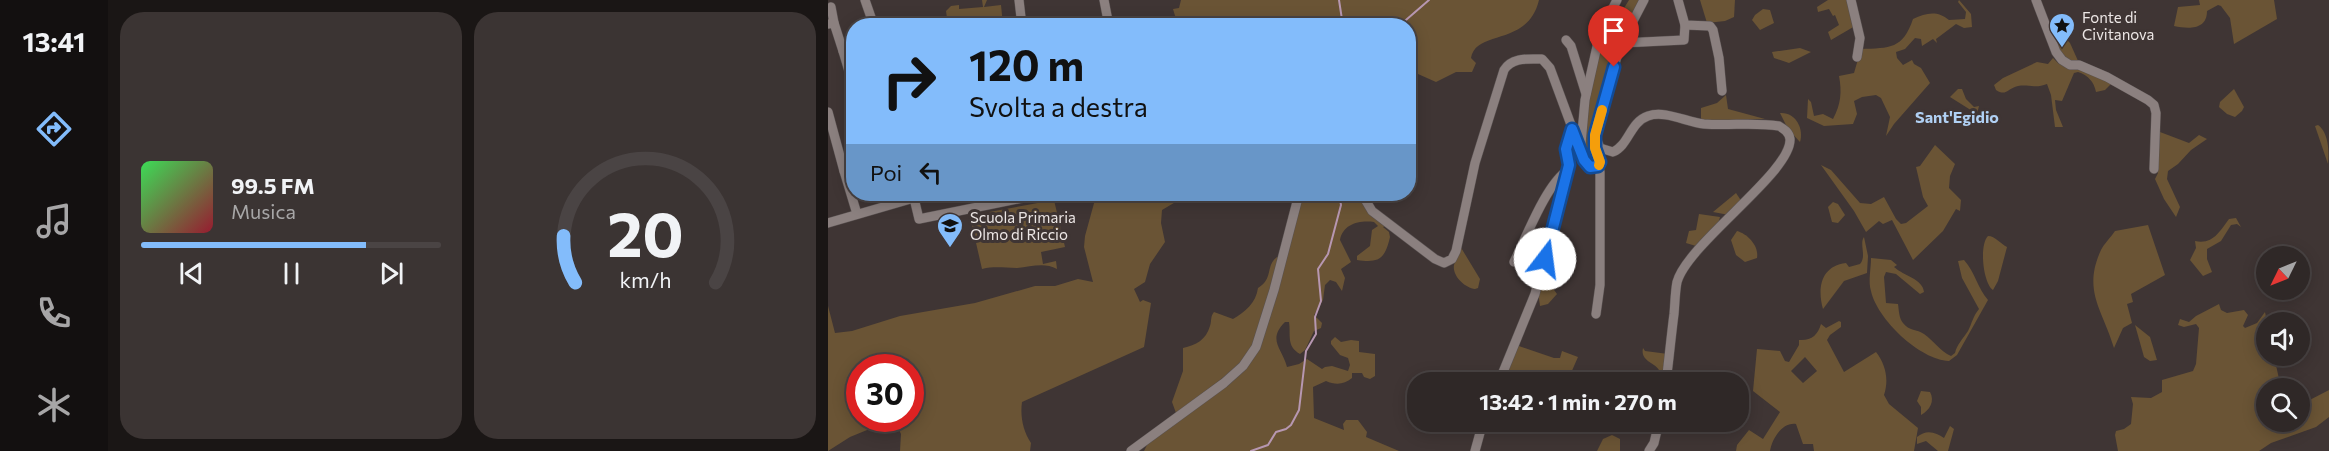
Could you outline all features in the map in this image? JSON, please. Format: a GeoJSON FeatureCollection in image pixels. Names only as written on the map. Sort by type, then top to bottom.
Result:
{"type":"FeatureCollection","features":[{"type":"Feature","properties":{"kind":"street"},"geometry":{"type":"LineString","coordinates":[[865,0],[871,18]]}},
{"type":"Feature","properties":{"kind":"street"},"geometry":{"type":"LineString","coordinates":[[1019,0],[1021,18]]}},
{"type":"Feature","properties":{"kind":"street"},"geometry":{"type":"LineString","coordinates":[[1104,0],[1107,18]]}},
{"type":"Feature","properties":{"kind":"street"},"geometry":{"type":"LineString","coordinates":[[1582,155],[1580,138],[1586,94],[1600,33],[1617,0]]}},
{"type":"Feature","properties":{"kind":"street"},"geometry":{"type":"LineString","coordinates":[[1596,314],[1600,285],[1600,172],[1598,166],[1600,162],[1595,148],[1596,128],[1622,43],[1644,0]]}},
{"type":"Feature","properties":{"kind":"street"},"geometry":{"type":"LineString","coordinates":[[1622,43],[1684,40],[1685,25],[1678,0]]}},
{"type":"Feature","properties":{"kind":"street"},"geometry":{"type":"LineString","coordinates":[[1851,0],[1860,38],[1857,57]]}},
{"type":"Feature","properties":{"kind":"street"},"geometry":{"type":"LineString","coordinates":[[2037,0],[2056,52],[2062,60],[2117,82],[2154,105],[2156,113],[2154,169]]}},
{"type":"Feature","properties":{"kind":"street"},"geometry":{"type":"LineString","coordinates":[[831,7],[831,24],[846,61]]}},
{"type":"Feature","properties":{"kind":"street"},"geometry":{"type":"LineString","coordinates":[[1685,25],[1710,26],[1713,30],[1719,58],[1722,91]]}},
{"type":"Feature","properties":{"kind":"street"},"geometry":{"type":"LineString","coordinates":[[1566,40],[1571,46],[1586,94]]}},
{"type":"Feature","properties":{"kind":"street"},"geometry":{"type":"LineString","coordinates":[[1365,201],[1372,211],[1435,259],[1444,263],[1452,259],[1456,251],[1474,163],[1508,64],[1521,59],[1542,59],[1550,68],[1582,155],[1590,167],[1598,166]]}},
{"type":"Feature","properties":{"kind":"street"},"geometry":{"type":"LineString","coordinates":[[828,112],[846,161]]}},
{"type":"Feature","properties":{"kind":"street"},"geometry":{"type":"LineString","coordinates":[[1596,141],[1600,148],[1614,153],[1624,145],[1635,126],[1649,115],[1662,115],[1703,124],[1779,126],[1786,129],[1790,138],[1788,149],[1778,164],[1742,206],[1691,256],[1678,281],[1667,372]]}},
{"type":"Feature","properties":{"kind":"street"},"geometry":{"type":"LineString","coordinates":[[1503,372],[1535,294],[1568,170],[1566,149],[1572,129]]}},
{"type":"Feature","properties":{"kind":"street"},"geometry":{"type":"LineString","coordinates":[[1514,262],[1551,189],[1560,175],[1568,170]]}},
{"type":"Feature","properties":{"kind":"street"},"geometry":{"type":"LineString","coordinates":[[855,201],[857,214]]}},
{"type":"Feature","properties":{"kind":"street"},"geometry":{"type":"LineString","coordinates":[[828,223],[897,201]]}},
{"type":"Feature","properties":{"kind":"street"},"geometry":{"type":"LineString","coordinates":[[914,201],[919,219],[1008,201]]}},
{"type":"Feature","properties":{"kind":"street"},"geometry":{"type":"LineString","coordinates":[[1131,451],[1224,383],[1243,366],[1256,347],[1274,290],[1297,201]]}},
{"type":"Feature","properties":{"kind":"street"},"geometry":{"type":"LineString","coordinates":[[1475,451],[1480,432]]}},
{"type":"Feature","properties":{"kind":"street"},"geometry":{"type":"LineString","coordinates":[[1649,451],[1656,432]]}},
{"type":"Feature","properties":{"kind":"shaded area"},"geometry":{"type":"Polygon","coordinates":[[[982,0],[987,0],[984,7],[1001,5],[1002,18],[947,18],[946,11],[951,6],[959,5],[959,9],[983,7],[982,0]]]}},
{"type":"Feature","properties":{"kind":"shaded area"},"geometry":{"type":"Polygon","coordinates":[[[1181,0],[1539,0],[1533,15],[1524,25],[1482,43],[1475,49],[1471,58],[1476,63],[1472,72],[1456,72],[1436,82],[1416,73],[1416,18],[1176,18],[1173,9],[1179,8],[1181,0]]]}},
{"type":"Feature","properties":{"kind":"shaded area"},"geometry":{"type":"Polygon","coordinates":[[[1629,0],[1642,0],[1602,89],[1589,131],[1590,144],[1596,159],[1594,163],[1589,164],[1582,142],[1599,43],[1610,31],[1629,0]]]}},
{"type":"Feature","properties":{"kind":"shaded area"},"geometry":{"type":"Polygon","coordinates":[[[1700,0],[1735,0],[1734,17],[1725,21],[1707,23],[1700,0]]]}},
{"type":"Feature","properties":{"kind":"shaded area"},"geometry":{"type":"Polygon","coordinates":[[[1828,0],[1847,0],[1855,26],[1831,40],[1828,32],[1839,25],[1835,15],[1833,16],[1829,9],[1818,12],[1817,7],[1828,0]]]}},
{"type":"Feature","properties":{"kind":"shaded area"},"geometry":{"type":"Polygon","coordinates":[[[1959,0],[1971,14],[1972,27],[1964,28],[1956,24],[1936,39],[1937,43],[1933,39],[1922,46],[1921,39],[1915,38],[1905,49],[1896,52],[1897,58],[1903,65],[1912,60],[1921,68],[1930,83],[1886,136],[1890,117],[1881,98],[1876,95],[1854,101],[1857,114],[1853,124],[1824,126],[1807,118],[1808,99],[1811,102],[1814,116],[1823,114],[1833,119],[1840,98],[1839,76],[1854,73],[1861,49],[1894,45],[1905,36],[1913,19],[1922,15],[1936,14],[1949,20],[1965,19],[1966,12],[1958,2],[1959,0]]]}},
{"type":"Feature","properties":{"kind":"shaded area"},"geometry":{"type":"Polygon","coordinates":[[[2199,0],[2274,0],[2277,19],[2234,44],[2230,18],[2218,5],[2207,11],[2201,25],[2191,28],[2174,26],[2178,7],[2200,5],[2199,0]]]}},
{"type":"Feature","properties":{"kind":"shaded area"},"geometry":{"type":"Polygon","coordinates":[[[1763,9],[1770,10],[1774,23],[1760,30],[1752,20],[1763,9]]]}},
{"type":"Feature","properties":{"kind":"shaded area"},"geometry":{"type":"Polygon","coordinates":[[[2055,27],[2070,43],[2079,63],[2069,63],[2062,55],[2051,29],[2055,27]]]}},
{"type":"Feature","properties":{"kind":"shaded area"},"geometry":{"type":"Polygon","coordinates":[[[1800,48],[1811,52],[1789,63],[1774,58],[1772,52],[1800,48]]]}},
{"type":"Feature","properties":{"kind":"shaded area"},"geometry":{"type":"Polygon","coordinates":[[[2053,58],[2059,64],[2083,68],[2112,83],[2105,90],[2096,92],[2088,77],[2082,73],[2074,73],[2062,101],[2055,100],[2056,110],[2063,127],[2055,127],[2051,95],[2047,84],[2018,86],[2002,93],[1996,90],[1994,85],[2003,78],[2037,62],[2048,64],[2053,58]]]}},
{"type":"Feature","properties":{"kind":"shaded area"},"geometry":{"type":"Polygon","coordinates":[[[1958,89],[1962,89],[1966,99],[1974,107],[1979,106],[1977,114],[1950,97],[1958,89]]]}},
{"type":"Feature","properties":{"kind":"shaded area"},"geometry":{"type":"Polygon","coordinates":[[[2234,89],[2244,107],[2235,117],[2219,107],[2220,102],[2234,89]]]}},
{"type":"Feature","properties":{"kind":"shaded area"},"geometry":{"type":"Polygon","coordinates":[[[1726,95],[1728,109],[1765,119],[1704,121],[1701,119],[1701,108],[1717,103],[1726,95]]]}},
{"type":"Feature","properties":{"kind":"shaded area"},"geometry":{"type":"Polygon","coordinates":[[[1780,113],[1790,115],[1797,122],[1801,132],[1800,142],[1788,129],[1780,113]]]}},
{"type":"Feature","properties":{"kind":"shaded area"},"geometry":{"type":"Polygon","coordinates":[[[2315,126],[2322,128],[2326,138],[2328,164],[2315,126]]]}},
{"type":"Feature","properties":{"kind":"shaded area"},"geometry":{"type":"Polygon","coordinates":[[[2160,132],[2189,143],[2199,135],[2207,139],[2168,171],[2167,179],[2180,207],[2176,217],[2155,179],[2158,173],[2156,167],[2160,132]]]}},
{"type":"Feature","properties":{"kind":"shaded area"},"geometry":{"type":"Polygon","coordinates":[[[1935,145],[1955,164],[1950,176],[1949,188],[1961,200],[1960,211],[1956,209],[1943,231],[1913,260],[1892,220],[1883,224],[1879,221],[1866,232],[1821,165],[1831,170],[1860,203],[1871,204],[1884,197],[1901,224],[1906,223],[1928,206],[1923,197],[1916,167],[1920,166],[1935,145]]]}},
{"type":"Feature","properties":{"kind":"shaded area"},"geometry":{"type":"Polygon","coordinates":[[[1736,193],[1742,202],[1729,215],[1713,212],[1736,193]]]}},
{"type":"Feature","properties":{"kind":"shaded area"},"geometry":{"type":"Polygon","coordinates":[[[1054,201],[1065,247],[1041,252],[1043,264],[1056,261],[1057,269],[1042,265],[982,269],[971,221],[973,215],[1054,201]]]}},
{"type":"Feature","properties":{"kind":"shaded area"},"geometry":{"type":"Polygon","coordinates":[[[1095,201],[1177,201],[1162,210],[1161,223],[1165,242],[1150,264],[1145,282],[1134,289],[1140,302],[1143,300],[1151,303],[1144,347],[1022,402],[1022,418],[1031,443],[1030,451],[900,451],[900,432],[924,432],[924,354],[846,354],[846,432],[862,432],[828,451],[828,306],[835,333],[852,331],[900,316],[975,303],[1035,286],[1055,286],[1078,279],[1093,282],[1084,247],[1095,201]]]}},
{"type":"Feature","properties":{"kind":"shaded area"},"geometry":{"type":"Polygon","coordinates":[[[1297,201],[1367,201],[1385,226],[1383,227],[1389,232],[1386,251],[1375,260],[1357,260],[1357,256],[1370,246],[1372,230],[1378,226],[1374,222],[1363,222],[1352,224],[1344,230],[1340,240],[1351,262],[1341,269],[1345,278],[1342,291],[1336,282],[1330,280],[1325,285],[1323,300],[1314,315],[1322,323],[1321,328],[1314,331],[1305,350],[1300,354],[1291,344],[1289,322],[1285,322],[1280,328],[1276,339],[1287,367],[1307,359],[1322,369],[1332,366],[1348,371],[1350,365],[1348,358],[1340,355],[1331,344],[1335,337],[1341,342],[1359,341],[1359,352],[1375,354],[1375,376],[1370,379],[1364,377],[1362,373],[1352,373],[1352,378],[1346,382],[1336,384],[1326,381],[1313,387],[1314,418],[1344,430],[1343,424],[1346,420],[1358,420],[1367,432],[1366,437],[1399,451],[1144,451],[1150,439],[1252,357],[1297,201]]]}},
{"type":"Feature","properties":{"kind":"shaded area"},"geometry":{"type":"Polygon","coordinates":[[[1833,202],[1838,204],[1845,215],[1838,223],[1832,222],[1828,207],[1833,202]]]}},
{"type":"Feature","properties":{"kind":"shaded area"},"geometry":{"type":"Polygon","coordinates":[[[1699,214],[1720,217],[1718,224],[1696,246],[1686,243],[1689,231],[1696,230],[1699,214]]]}},
{"type":"Feature","properties":{"kind":"shaded area"},"geometry":{"type":"Polygon","coordinates":[[[2236,218],[2241,227],[2237,224],[2231,225],[2221,241],[2207,249],[2207,259],[2212,272],[2203,276],[2190,260],[2196,248],[2195,241],[2211,239],[2229,219],[2236,218]]]}},
{"type":"Feature","properties":{"kind":"shaded area"},"geometry":{"type":"Polygon","coordinates":[[[2148,225],[2165,275],[2131,294],[2133,302],[2127,304],[2132,323],[2123,328],[2114,348],[2096,300],[2093,277],[2096,264],[2102,248],[2115,231],[2148,225]]]}},
{"type":"Feature","properties":{"kind":"shaded area"},"geometry":{"type":"Polygon","coordinates":[[[1737,231],[1752,241],[1757,258],[1745,262],[1736,255],[1731,240],[1737,231]]]}},
{"type":"Feature","properties":{"kind":"shaded area"},"geometry":{"type":"Polygon","coordinates":[[[1988,236],[2007,247],[1998,281],[1993,290],[1987,280],[1983,264],[1985,241],[1988,236]]]}},
{"type":"Feature","properties":{"kind":"shaded area"},"geometry":{"type":"Polygon","coordinates":[[[1864,237],[1868,256],[1867,273],[1844,281],[1823,309],[1821,286],[1826,273],[1838,265],[1846,263],[1849,267],[1860,264],[1863,257],[1864,237]]]}},
{"type":"Feature","properties":{"kind":"shaded area"},"geometry":{"type":"Polygon","coordinates":[[[1460,246],[1480,279],[1478,288],[1467,286],[1455,273],[1454,265],[1460,246]]]}},
{"type":"Feature","properties":{"kind":"shaded area"},"geometry":{"type":"Polygon","coordinates":[[[1277,257],[1280,258],[1255,346],[1244,362],[1176,413],[1172,402],[1183,371],[1183,348],[1203,338],[1211,324],[1214,312],[1233,319],[1246,310],[1255,298],[1258,288],[1266,280],[1271,264],[1277,257]]]}},
{"type":"Feature","properties":{"kind":"shaded area"},"geometry":{"type":"Polygon","coordinates":[[[1871,258],[1891,260],[1897,265],[1894,267],[1920,284],[1924,292],[1920,294],[1896,274],[1886,272],[1884,277],[1886,303],[1898,304],[1899,314],[1905,326],[1924,334],[1951,356],[1955,353],[1979,309],[1962,278],[1958,261],[1964,260],[1988,300],[1957,355],[1949,361],[1925,354],[1901,336],[1891,325],[1882,314],[1871,291],[1871,258]]]}},
{"type":"Feature","properties":{"kind":"shaded area"},"geometry":{"type":"Polygon","coordinates":[[[1544,276],[1557,294],[1548,304],[1540,306],[1538,291],[1544,276]]]}},
{"type":"Feature","properties":{"kind":"shaded area"},"geometry":{"type":"Polygon","coordinates":[[[2219,304],[2221,310],[2227,313],[2244,310],[2248,315],[2243,326],[2245,328],[2256,323],[2256,366],[2276,366],[2279,378],[2256,378],[2256,432],[2302,432],[2271,443],[2259,451],[2118,451],[2115,435],[2116,431],[2131,424],[2133,404],[2131,397],[2151,398],[2162,392],[2162,380],[2193,371],[2196,364],[2199,328],[2196,324],[2184,327],[2178,325],[2180,319],[2189,322],[2219,304]]]}},
{"type":"Feature","properties":{"kind":"shaded area"},"geometry":{"type":"Polygon","coordinates":[[[1841,322],[1841,327],[1827,340],[1844,372],[1876,352],[1886,373],[1884,395],[1889,404],[1918,428],[1914,451],[1814,451],[1813,444],[1803,444],[1796,424],[1791,424],[1782,428],[1773,441],[1770,451],[1736,451],[1737,445],[1749,430],[1763,439],[1780,412],[1753,391],[1757,349],[1780,351],[1785,361],[1789,362],[1799,345],[1799,340],[1813,336],[1821,324],[1826,328],[1841,322]],[[1805,357],[1791,371],[1803,383],[1817,371],[1805,357]]]}},
{"type":"Feature","properties":{"kind":"shaded area"},"geometry":{"type":"Polygon","coordinates":[[[2135,325],[2150,337],[2157,360],[2150,361],[2144,357],[2135,325]]]}},
{"type":"Feature","properties":{"kind":"shaded area"},"geometry":{"type":"Polygon","coordinates":[[[1516,345],[1554,358],[1560,358],[1562,351],[1578,357],[1571,372],[1505,372],[1516,345]]]}},
{"type":"Feature","properties":{"kind":"shaded area"},"geometry":{"type":"Polygon","coordinates":[[[1643,348],[1645,351],[1668,354],[1666,372],[1659,372],[1657,367],[1645,359],[1643,348]]]}},
{"type":"Feature","properties":{"kind":"shaded area"},"geometry":{"type":"Polygon","coordinates":[[[2329,390],[2329,417],[2310,429],[2310,400],[2329,390]]]}},
{"type":"Feature","properties":{"kind":"shaded area"},"geometry":{"type":"Polygon","coordinates":[[[1921,391],[1930,392],[1932,402],[1927,411],[1921,415],[1921,407],[1917,401],[1921,391]]]}},
{"type":"Feature","properties":{"kind":"shaded area"},"geometry":{"type":"Polygon","coordinates":[[[1950,426],[1954,429],[1948,451],[1938,451],[1926,441],[1917,444],[1917,437],[1927,432],[1944,438],[1950,426]]]}},
{"type":"Feature","properties":{"kind":"shaded area"},"geometry":{"type":"Polygon","coordinates":[[[1612,435],[1620,439],[1620,451],[1597,451],[1603,439],[1612,435]]]}},
{"type":"Feature","properties":{"kind":"waterway"},"geometry":{"type":"LineString","coordinates":[[1339,0],[1342,18]]}},
{"type":"Feature","properties":{"kind":"waterway"},"geometry":{"type":"LineString","coordinates":[[1408,18],[1429,0]]}},
{"type":"Feature","properties":{"kind":"waterway"},"geometry":{"type":"LineString","coordinates":[[1251,451],[1268,445],[1276,432],[1291,425],[1299,410],[1306,351],[1316,334],[1315,317],[1321,301],[1318,269],[1328,254],[1340,201]]}},
{"type":"Feature","properties":{"kind":"slow traffic"},"geometry":{"type":"LineString","coordinates":[[1599,165],[1595,135],[1602,110]]}},
{"type":"Feature","properties":{"kind":"place","name":"Fonte di Civitanova"},"geometry":{"type":"Point","coordinates":[2062,49]}},
{"type":"Feature","properties":{"kind":"place","name":"Scuola Primaria Olmo di Riccio"},"geometry":{"type":"Point","coordinates":[950,249]}},
{"type":"Feature","properties":{"kind":"district","name":"Sant'Egidio"},"geometry":{"type":"Point","coordinates":[1957,116]}},
{"type":"Feature","properties":{"kind":"route"},"geometry":{"type":"LineString","coordinates":[[1545,259],[1569,165],[1566,149],[1572,129],[1584,160],[1594,168],[1600,162],[1595,148],[1595,135],[1614,67]]}}]}
